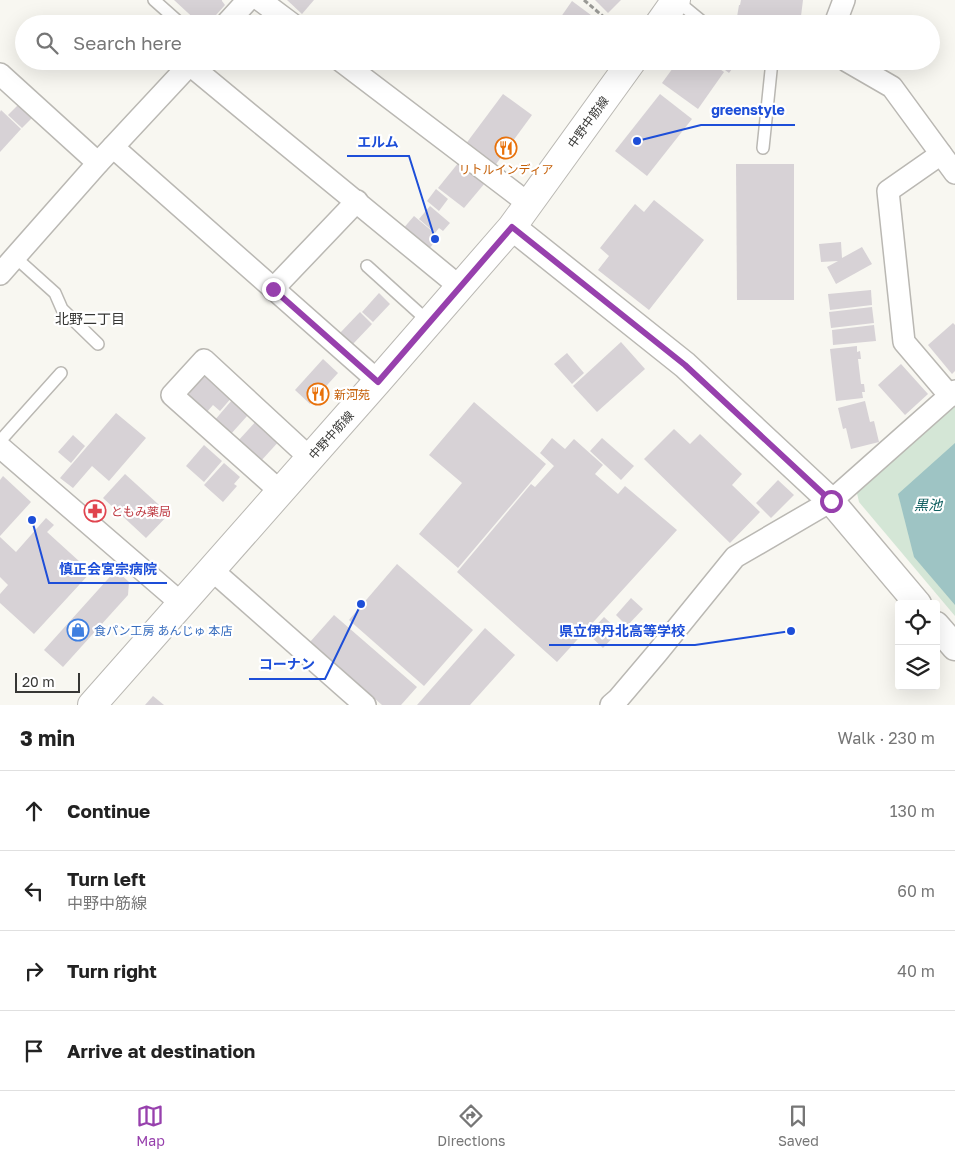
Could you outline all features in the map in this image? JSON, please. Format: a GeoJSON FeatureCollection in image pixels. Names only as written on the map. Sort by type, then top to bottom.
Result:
{"type":"FeatureCollection","features":[{"type":"Feature","properties":{"kind":"main road"},"geometry":{"type":"LineString","coordinates":[[665,15],[676,0]]}},
{"type":"Feature","properties":{"kind":"main road","name":"中野中筋線"},"geometry":{"type":"LineString","coordinates":[[92,705],[378,382],[512,227],[626,70]]}},
{"type":"Feature","properties":{"kind":"street"},"geometry":{"type":"LineString","coordinates":[[234,15],[248,0]]}},
{"type":"Feature","properties":{"kind":"street"},"geometry":{"type":"LineString","coordinates":[[260,0],[280,15]]}},
{"type":"Feature","properties":{"kind":"street"},"geometry":{"type":"LineString","coordinates":[[838,15],[844,0]]}},
{"type":"Feature","properties":{"kind":"street"},"geometry":{"type":"LineString","coordinates":[[0,274],[98,163],[185,70]]}},
{"type":"Feature","properties":{"kind":"street"},"geometry":{"type":"LineString","coordinates":[[200,70],[320,173],[357,201],[460,287]]}},
{"type":"Feature","properties":{"kind":"street"},"geometry":{"type":"LineString","coordinates":[[353,70],[529,204]]}},
{"type":"Feature","properties":{"kind":"street"},"geometry":{"type":"LineString","coordinates":[[863,70],[892,86],[955,173]]}},
{"type":"Feature","properties":{"kind":"street"},"geometry":{"type":"LineString","coordinates":[[0,74],[98,163]]}},
{"type":"Feature","properties":{"kind":"street"},"geometry":{"type":"LineString","coordinates":[[113,147],[378,382]]}},
{"type":"Feature","properties":{"kind":"street"},"geometry":{"type":"LineString","coordinates":[[611,705],[657,653],[735,558],[831,501],[952,394],[904,342],[888,191],[940,154]]}},
{"type":"Feature","properties":{"kind":"street"},"geometry":{"type":"LineString","coordinates":[[273,289],[357,201]]}},
{"type":"Feature","properties":{"kind":"street"},"geometry":{"type":"LineString","coordinates":[[512,227],[685,365],[831,501],[915,600]]}},
{"type":"Feature","properties":{"kind":"street"},"geometry":{"type":"LineString","coordinates":[[281,492],[172,395],[204,360],[310,458]]}},
{"type":"Feature","properties":{"kind":"street"},"geometry":{"type":"LineString","coordinates":[[0,447],[182,604]]}},
{"type":"Feature","properties":{"kind":"street"},"geometry":{"type":"LineString","coordinates":[[212,570],[365,705]]}},
{"type":"Feature","properties":{"kind":"street"},"geometry":{"type":"LineString","coordinates":[[940,630],[955,647]]}},
{"type":"Feature","properties":{"kind":"lane"},"geometry":{"type":"LineString","coordinates":[[154,0],[171,15]]}},
{"type":"Feature","properties":{"kind":"lane"},"geometry":{"type":"LineString","coordinates":[[676,0],[694,15]]}},
{"type":"Feature","properties":{"kind":"lane"},"geometry":{"type":"LineString","coordinates":[[763,148],[771,70]]}},
{"type":"Feature","properties":{"kind":"lane"},"geometry":{"type":"LineString","coordinates":[[16,258],[55,293],[62,309],[98,344]]}},
{"type":"Feature","properties":{"kind":"lane"},"geometry":{"type":"LineString","coordinates":[[367,266],[429,322]]}},
{"type":"Feature","properties":{"kind":"lane"},"geometry":{"type":"LineString","coordinates":[[0,441],[61,372]]}},
{"type":"Feature","properties":{"kind":"path"},"geometry":{"type":"LineString","coordinates":[[584,0],[602,15]]}},
{"type":"Feature","properties":{"kind":"green space"},"geometry":{"type":"Polygon","coordinates":[[[955,404],[955,616],[859,502],[856,489],[955,404]]]}},
{"type":"Feature","properties":{"kind":"water","name":"黒池"},"geometry":{"type":"Polygon","coordinates":[[[955,443],[955,605],[914,557],[898,494],[955,443]]]}},
{"type":"Feature","properties":{"kind":"building"},"geometry":{"type":"Polygon","coordinates":[[[174,0],[222,0],[225,5],[216,15],[190,15],[174,0]]]}},
{"type":"Feature","properties":{"kind":"building"},"geometry":{"type":"Polygon","coordinates":[[[287,0],[314,0],[302,14],[287,0]]]}},
{"type":"Feature","properties":{"kind":"building"},"geometry":{"type":"Polygon","coordinates":[[[595,0],[621,0],[608,13],[595,0]]]}},
{"type":"Feature","properties":{"kind":"building"},"geometry":{"type":"Polygon","coordinates":[[[741,0],[803,0],[801,15],[737,15],[741,0]]]}},
{"type":"Feature","properties":{"kind":"building"},"geometry":{"type":"Polygon","coordinates":[[[572,1],[591,15],[562,15],[572,1]]]}},
{"type":"Feature","properties":{"kind":"building"},"geometry":{"type":"Polygon","coordinates":[[[671,70],[721,70],[724,72],[698,109],[662,83],[671,70]]]}},
{"type":"Feature","properties":{"kind":"building"},"geometry":{"type":"Polygon","coordinates":[[[503,94],[532,115],[494,167],[465,145],[503,94]]]}},
{"type":"Feature","properties":{"kind":"building"},"geometry":{"type":"Polygon","coordinates":[[[660,94],[692,119],[647,176],[615,151],[660,94]]]}},
{"type":"Feature","properties":{"kind":"building"},"geometry":{"type":"Polygon","coordinates":[[[18,105],[32,118],[22,128],[8,115],[18,105]]]}},
{"type":"Feature","properties":{"kind":"building"},"geometry":{"type":"Polygon","coordinates":[[[1,110],[21,129],[0,152],[0,112],[1,110]]]}},
{"type":"Feature","properties":{"kind":"building"},"geometry":{"type":"Polygon","coordinates":[[[459,162],[485,183],[464,208],[438,188],[459,162]]]}},
{"type":"Feature","properties":{"kind":"building"},"geometry":{"type":"Polygon","coordinates":[[[736,164],[794,164],[794,300],[737,300],[736,164]]]}},
{"type":"Feature","properties":{"kind":"building"},"geometry":{"type":"Polygon","coordinates":[[[436,189],[448,199],[439,211],[427,201],[436,189]]]}},
{"type":"Feature","properties":{"kind":"building"},"geometry":{"type":"Polygon","coordinates":[[[654,200],[704,240],[649,310],[598,270],[609,256],[600,248],[635,204],[644,212],[654,200]]]}},
{"type":"Feature","properties":{"kind":"building"},"geometry":{"type":"Polygon","coordinates":[[[430,206],[450,223],[443,231],[439,228],[435,233],[419,219],[430,206]]]}},
{"type":"Feature","properties":{"kind":"building"},"geometry":{"type":"Polygon","coordinates":[[[414,216],[439,237],[427,251],[402,230],[414,216]]]}},
{"type":"Feature","properties":{"kind":"building"},"geometry":{"type":"Polygon","coordinates":[[[841,242],[842,258],[862,247],[872,264],[836,284],[827,267],[838,261],[821,262],[819,244],[841,242]]]}},
{"type":"Feature","properties":{"kind":"building"},"geometry":{"type":"Polygon","coordinates":[[[871,290],[872,305],[830,310],[828,294],[871,290]]]}},
{"type":"Feature","properties":{"kind":"building"},"geometry":{"type":"Polygon","coordinates":[[[379,293],[390,304],[373,322],[362,312],[379,293]]]}},
{"type":"Feature","properties":{"kind":"building"},"geometry":{"type":"Polygon","coordinates":[[[872,307],[874,323],[831,328],[829,312],[872,307]]]}},
{"type":"Feature","properties":{"kind":"building"},"geometry":{"type":"Polygon","coordinates":[[[360,312],[372,324],[352,345],[340,333],[360,312]]]}},
{"type":"Feature","properties":{"kind":"building"},"geometry":{"type":"Polygon","coordinates":[[[953,323],[955,325],[955,371],[952,374],[928,345],[953,323]]]}},
{"type":"Feature","properties":{"kind":"building"},"geometry":{"type":"Polygon","coordinates":[[[874,325],[876,341],[833,345],[832,330],[874,325]]]}},
{"type":"Feature","properties":{"kind":"building"},"geometry":{"type":"Polygon","coordinates":[[[621,342],[645,369],[597,412],[573,386],[621,342]]]}},
{"type":"Feature","properties":{"kind":"building"},"geometry":{"type":"Polygon","coordinates":[[[857,346],[857,352],[860,351],[861,359],[858,359],[861,384],[864,384],[865,392],[862,392],[863,398],[836,401],[830,349],[857,346]]]}},
{"type":"Feature","properties":{"kind":"building"},"geometry":{"type":"Polygon","coordinates":[[[567,353],[584,373],[572,384],[554,364],[567,353]]]}},
{"type":"Feature","properties":{"kind":"building"},"geometry":{"type":"Polygon","coordinates":[[[323,359],[338,373],[310,404],[295,390],[323,359]]]}},
{"type":"Feature","properties":{"kind":"building"},"geometry":{"type":"Polygon","coordinates":[[[901,364],[928,394],[905,415],[878,385],[901,364]]]}},
{"type":"Feature","properties":{"kind":"building"},"geometry":{"type":"Polygon","coordinates":[[[208,373],[233,396],[220,411],[213,405],[206,413],[187,396],[190,393],[187,390],[200,375],[203,378],[208,373]]]}},
{"type":"Feature","properties":{"kind":"building"},"geometry":{"type":"Polygon","coordinates":[[[232,400],[248,415],[230,435],[214,421],[232,400]]]}},
{"type":"Feature","properties":{"kind":"building"},"geometry":{"type":"Polygon","coordinates":[[[865,401],[870,422],[874,421],[879,442],[851,449],[846,428],[843,429],[838,408],[865,401]]]}},
{"type":"Feature","properties":{"kind":"building"},"geometry":{"type":"Polygon","coordinates":[[[474,402],[546,464],[458,568],[419,534],[462,483],[429,455],[474,402]]]}},
{"type":"Feature","properties":{"kind":"building"},"geometry":{"type":"Polygon","coordinates":[[[116,413],[146,438],[109,481],[92,466],[73,488],[60,478],[116,413]]]}},
{"type":"Feature","properties":{"kind":"building"},"geometry":{"type":"Polygon","coordinates":[[[258,419],[281,439],[260,462],[237,442],[258,419]]]}},
{"type":"Feature","properties":{"kind":"building"},"geometry":{"type":"Polygon","coordinates":[[[674,429],[690,444],[700,434],[742,474],[732,485],[760,512],[730,543],[644,459],[674,429]]]}},
{"type":"Feature","properties":{"kind":"building"},"geometry":{"type":"Polygon","coordinates":[[[73,435],[85,446],[71,463],[58,452],[73,435]]]}},
{"type":"Feature","properties":{"kind":"building"},"geometry":{"type":"Polygon","coordinates":[[[552,438],[565,449],[574,439],[603,465],[595,474],[618,494],[625,486],[677,530],[557,662],[457,572],[531,484],[535,487],[554,466],[540,453],[552,438]]]}},
{"type":"Feature","properties":{"kind":"building"},"geometry":{"type":"Polygon","coordinates":[[[602,438],[634,466],[621,480],[590,451],[602,438]]]}},
{"type":"Feature","properties":{"kind":"building"},"geometry":{"type":"Polygon","coordinates":[[[204,445],[222,461],[204,482],[186,466],[204,445]]]}},
{"type":"Feature","properties":{"kind":"building"},"geometry":{"type":"Polygon","coordinates":[[[224,463],[240,477],[234,484],[237,486],[223,502],[204,485],[224,463]]]}},
{"type":"Feature","properties":{"kind":"building"},"geometry":{"type":"Polygon","coordinates":[[[125,474],[169,514],[146,538],[103,498],[125,474]]]}},
{"type":"Feature","properties":{"kind":"building"},"geometry":{"type":"Polygon","coordinates":[[[3,476],[31,502],[0,536],[0,480],[3,476]]]}},
{"type":"Feature","properties":{"kind":"building"},"geometry":{"type":"Polygon","coordinates":[[[778,480],[794,495],[771,518],[756,503],[778,480]]]}},
{"type":"Feature","properties":{"kind":"building"},"geometry":{"type":"Polygon","coordinates":[[[46,518],[54,525],[47,532],[91,572],[34,634],[0,603],[0,594],[8,585],[0,577],[0,537],[16,552],[46,518]]]}},
{"type":"Feature","properties":{"kind":"building"},"geometry":{"type":"Polygon","coordinates":[[[397,564],[473,630],[424,686],[349,620],[397,564]]]}},
{"type":"Feature","properties":{"kind":"building"},"geometry":{"type":"Polygon","coordinates":[[[116,570],[129,582],[128,595],[63,667],[44,650],[116,570]]]}},
{"type":"Feature","properties":{"kind":"building"},"geometry":{"type":"Polygon","coordinates":[[[631,598],[643,609],[627,626],[616,615],[631,598]]]}},
{"type":"Feature","properties":{"kind":"building"},"geometry":{"type":"Polygon","coordinates":[[[334,615],[417,687],[401,705],[382,705],[310,642],[334,615]]]}},
{"type":"Feature","properties":{"kind":"building"},"geometry":{"type":"Polygon","coordinates":[[[604,617],[619,631],[603,648],[588,634],[604,617]]]}},
{"type":"Feature","properties":{"kind":"building"},"geometry":{"type":"Polygon","coordinates":[[[485,628],[515,655],[470,705],[417,705],[485,628]]]}},
{"type":"Feature","properties":{"kind":"building"},"geometry":{"type":"Polygon","coordinates":[[[153,696],[164,705],[145,705],[153,696]]]}},
{"type":"Feature","properties":{"kind":"place","name":"greenstyle"},"geometry":{"type":"Point","coordinates":[637,141]}},
{"type":"Feature","properties":{"kind":"place","name":"リトルインディア"},"geometry":{"type":"Point","coordinates":[506,148]}},
{"type":"Feature","properties":{"kind":"place","name":"エルム"},"geometry":{"type":"Point","coordinates":[435,239]}},
{"type":"Feature","properties":{"kind":"place","name":"新河苑"},"geometry":{"type":"Point","coordinates":[318,394]}},
{"type":"Feature","properties":{"kind":"place","name":"ともみ薬局"},"geometry":{"type":"Point","coordinates":[95,511]}},
{"type":"Feature","properties":{"kind":"place","name":"慎正会宮宗病院"},"geometry":{"type":"Point","coordinates":[32,520]}},
{"type":"Feature","properties":{"kind":"place","name":"コーナン"},"geometry":{"type":"Point","coordinates":[361,604]}},
{"type":"Feature","properties":{"kind":"place","name":"食パン工房 あんじゅ 本店"},"geometry":{"type":"Point","coordinates":[78,630]}},
{"type":"Feature","properties":{"kind":"place","name":"県立伊丹北高等学校"},"geometry":{"type":"Point","coordinates":[791,631]}},
{"type":"Feature","properties":{"kind":"district","name":"北野二丁目"},"geometry":{"type":"Point","coordinates":[90,318]}},
{"type":"Feature","properties":{"kind":"route"},"geometry":{"type":"LineString","coordinates":[[273,289],[378,382],[512,227],[685,365],[831,501]]}}]}
